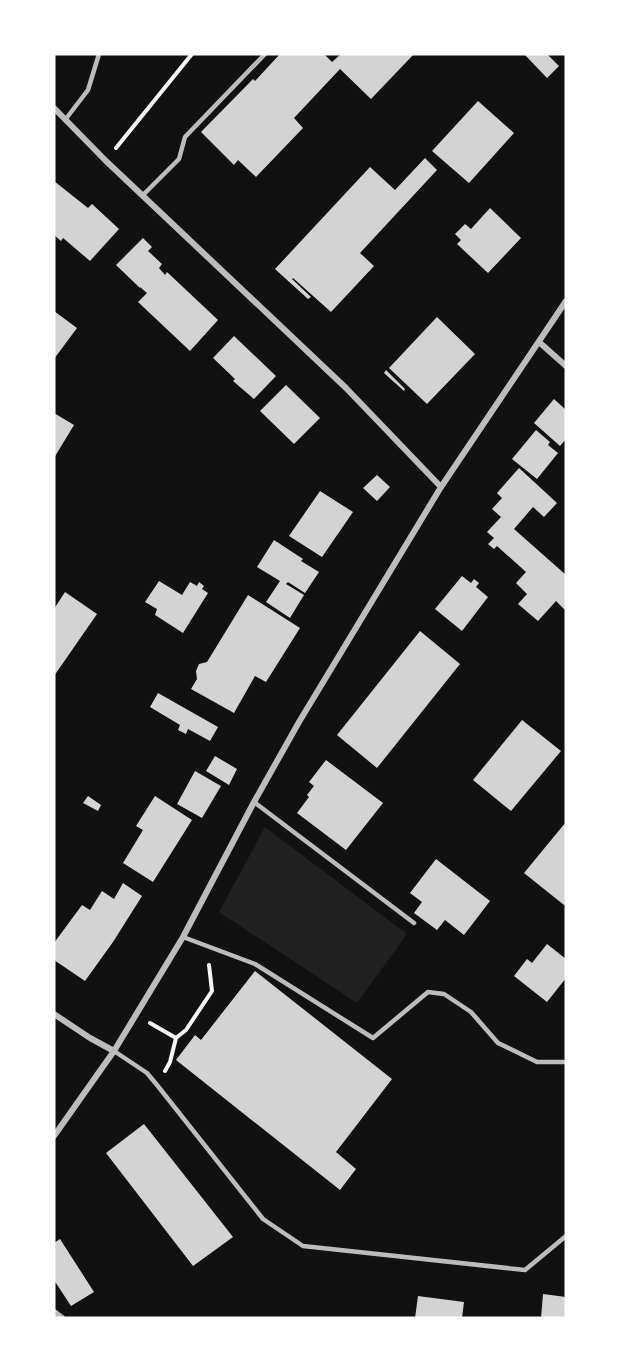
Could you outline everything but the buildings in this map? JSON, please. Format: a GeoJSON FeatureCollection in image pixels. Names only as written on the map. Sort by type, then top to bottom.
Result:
{"type":"FeatureCollection","features":[{"type":"Feature","properties":{"kind":"street"},"geometry":{"type":"LineString","coordinates":[[54,108],[106,161],[346,388],[441,488]]}},
{"type":"Feature","properties":{"kind":"street"},"geometry":{"type":"LineString","coordinates":[[54,1136],[136,1016],[183,937],[299,722],[441,488],[566,302]]}},
{"type":"Feature","properties":{"kind":"street"},"geometry":{"type":"LineString","coordinates":[[539,342],[566,366]]}},
{"type":"Feature","properties":{"kind":"street"},"geometry":{"type":"LineString","coordinates":[[54,1014],[114,1051]]}},
{"type":"Feature","properties":{"kind":"street"},"geometry":{"type":"LineString","coordinates":[[54,1312],[62,1318]]}},
{"type":"Feature","properties":{"kind":"lane"},"geometry":{"type":"LineString","coordinates":[[65,120],[88,90],[99,54]]}},
{"type":"Feature","properties":{"kind":"lane"},"geometry":{"type":"LineString","coordinates":[[143,195],[178,159],[185,137],[265,54]]}},
{"type":"Feature","properties":{"kind":"lane"},"geometry":{"type":"LineString","coordinates":[[254,802],[414,923]]}},
{"type":"Feature","properties":{"kind":"lane"},"geometry":{"type":"LineString","coordinates":[[183,937],[255,964],[373,1038],[428,992],[444,994],[471,1012],[498,1043],[537,1062],[566,1062]]}},
{"type":"Feature","properties":{"kind":"lane"},"geometry":{"type":"LineString","coordinates":[[114,1051],[147,1073],[263,1219],[303,1246],[525,1270],[566,1236]]}},
{"type":"Feature","properties":{"kind":"path"},"geometry":{"type":"LineString","coordinates":[[106,161],[192,54]]}},
{"type":"Feature","properties":{"kind":"path"},"geometry":{"type":"LineString","coordinates":[[157,1085],[170,1062],[176,1038],[186,1030],[212,991],[210,969],[198,943]]}},
{"type":"Feature","properties":{"kind":"path"},"geometry":{"type":"LineString","coordinates":[[136,1016],[176,1038]]}},
{"type":"Feature","properties":{"kind":"shaded area"},"geometry":{"type":"Polygon","coordinates":[[[265,827],[407,934],[357,1003],[219,912],[265,827]]]}}]}
